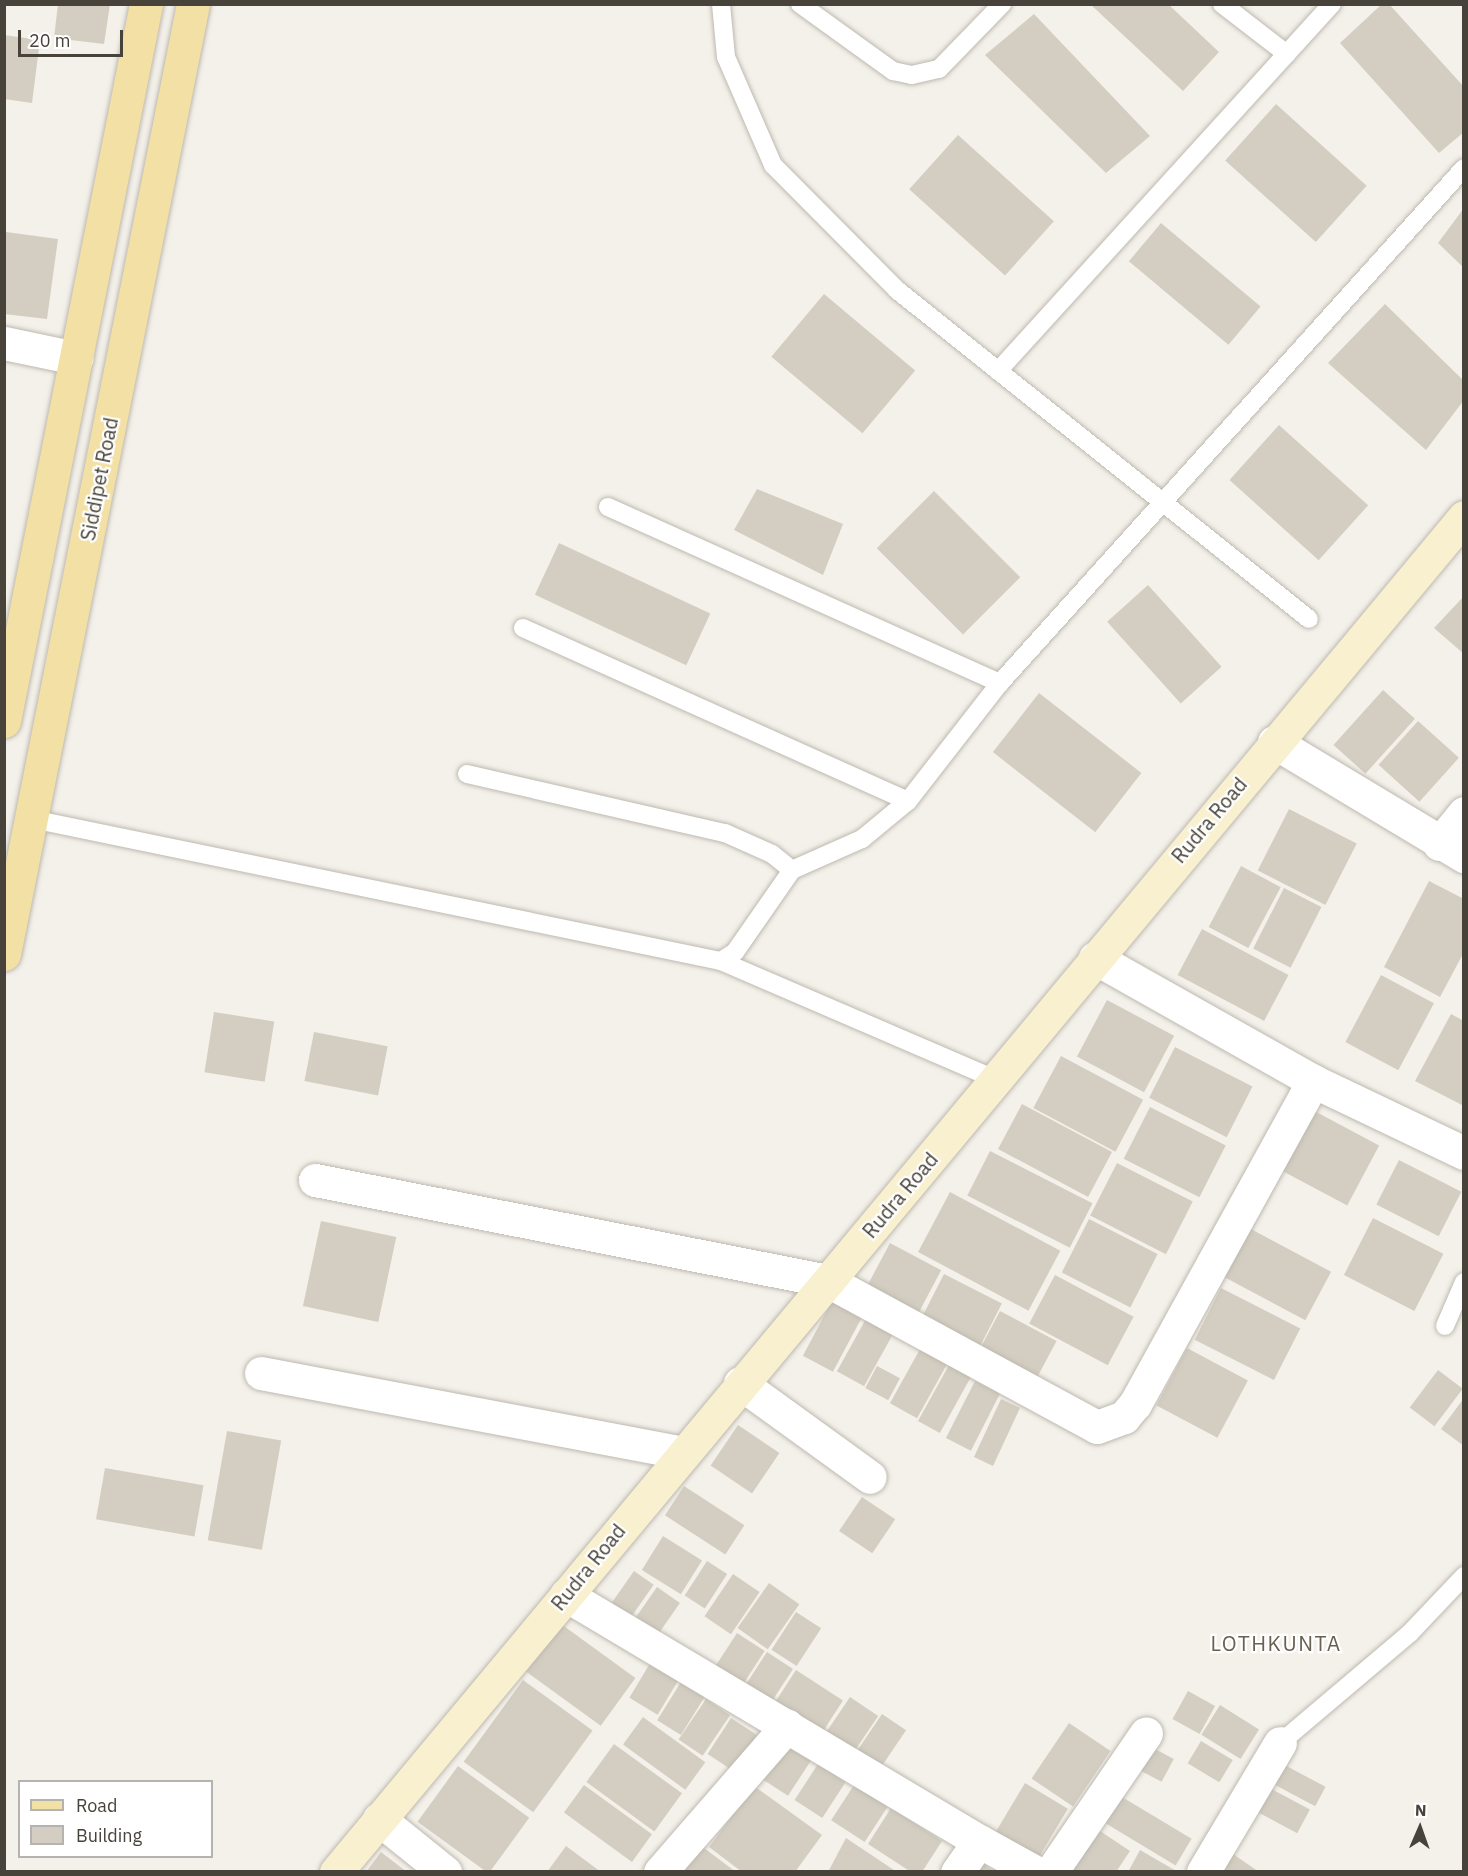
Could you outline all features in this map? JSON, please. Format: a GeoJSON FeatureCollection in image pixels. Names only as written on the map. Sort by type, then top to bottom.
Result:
{"type":"FeatureCollection","features":[{"type":"Feature","properties":{"kind":"main road"},"geometry":{"type":"LineString","coordinates":[[4,721],[146,4]]}},
{"type":"Feature","properties":{"kind":"main road","name":"Siddipet Road"},"geometry":{"type":"LineString","coordinates":[[4,954],[193,4]]}},
{"type":"Feature","properties":{"kind":"main road","name":"Rudra Road"},"geometry":{"type":"LineString","coordinates":[[336,1872],[566,1595],[681,1452],[828,1281],[1274,742],[1464,517]]}},
{"type":"Feature","properties":{"kind":"street"},"geometry":{"type":"LineString","coordinates":[[4,343],[76,358]]}},
{"type":"Feature","properties":{"kind":"street"},"geometry":{"type":"LineString","coordinates":[[1274,742],[1451,850],[1464,813]]}},
{"type":"Feature","properties":{"kind":"street"},"geometry":{"type":"LineString","coordinates":[[1095,958],[1313,1082],[1464,1153]]}},
{"type":"Feature","properties":{"kind":"street"},"geometry":{"type":"LineString","coordinates":[[315,1180],[828,1281],[1073,1417],[1097,1427],[1111,1425],[1135,1404],[1313,1082]]}},
{"type":"Feature","properties":{"kind":"street"},"geometry":{"type":"LineString","coordinates":[[261,1373],[681,1452]]}},
{"type":"Feature","properties":{"kind":"street"},"geometry":{"type":"LineString","coordinates":[[740,1383],[870,1477]]}},
{"type":"Feature","properties":{"kind":"street"},"geometry":{"type":"LineString","coordinates":[[566,1595],[1035,1872]]}},
{"type":"Feature","properties":{"kind":"street"},"geometry":{"type":"LineString","coordinates":[[660,1872],[787,1726]]}},
{"type":"Feature","properties":{"kind":"street"},"geometry":{"type":"LineString","coordinates":[[1051,1872],[1146,1733]]}},
{"type":"Feature","properties":{"kind":"street"},"geometry":{"type":"LineString","coordinates":[[1203,1872],[1280,1743]]}},
{"type":"Feature","properties":{"kind":"street"},"geometry":{"type":"LineString","coordinates":[[379,1819],[446,1872]]}},
{"type":"Feature","properties":{"kind":"street"},"geometry":{"type":"LineString","coordinates":[[957,1872],[979,1841]]}},
{"type":"Feature","properties":{"kind":"lane"},"geometry":{"type":"LineString","coordinates":[[721,4],[726,57],[773,165],[897,290],[1309,619]]}},
{"type":"Feature","properties":{"kind":"lane"},"geometry":{"type":"LineString","coordinates":[[800,4],[892,71],[912,75],[939,69],[964,49],[1002,4]]}},
{"type":"Feature","properties":{"kind":"lane"},"geometry":{"type":"LineString","coordinates":[[1222,4],[1287,54]]}},
{"type":"Feature","properties":{"kind":"lane"},"geometry":{"type":"LineString","coordinates":[[998,371],[1332,4]]}},
{"type":"Feature","properties":{"kind":"lane"},"geometry":{"type":"LineString","coordinates":[[721,961],[735,952],[792,870],[862,839],[908,801],[1000,683],[1464,168]]}},
{"type":"Feature","properties":{"kind":"lane"},"geometry":{"type":"LineString","coordinates":[[608,507],[1000,683]]}},
{"type":"Feature","properties":{"kind":"lane"},"geometry":{"type":"LineString","coordinates":[[523,628],[908,801]]}},
{"type":"Feature","properties":{"kind":"lane"},"geometry":{"type":"LineString","coordinates":[[467,774],[725,833],[772,854],[792,870]]}},
{"type":"Feature","properties":{"kind":"lane"},"geometry":{"type":"LineString","coordinates":[[32,819],[721,961],[995,1079]]}},
{"type":"Feature","properties":{"kind":"lane"},"geometry":{"type":"LineString","coordinates":[[1445,1326],[1464,1282]]}},
{"type":"Feature","properties":{"kind":"lane"},"geometry":{"type":"LineString","coordinates":[[1280,1743],[1410,1633],[1464,1576]]}},
{"type":"Feature","properties":{"kind":"building"},"geometry":{"type":"Polygon","coordinates":[[[58,4],[110,4],[104,44],[54,38],[58,4]]]}},
{"type":"Feature","properties":{"kind":"building"},"geometry":{"type":"Polygon","coordinates":[[[1090,4],[1168,4],[1219,52],[1183,91],[1090,4]]]}},
{"type":"Feature","properties":{"kind":"building"},"geometry":{"type":"Polygon","coordinates":[[[1382,4],[1389,4],[1464,87],[1464,132],[1439,153],[1340,43],[1382,4]]]}},
{"type":"Feature","properties":{"kind":"building"},"geometry":{"type":"Polygon","coordinates":[[[1034,14],[1150,136],[1106,173],[985,55],[1034,14]]]}},
{"type":"Feature","properties":{"kind":"building"},"geometry":{"type":"Polygon","coordinates":[[[4,35],[40,40],[32,103],[4,99],[4,35]]]}},
{"type":"Feature","properties":{"kind":"building"},"geometry":{"type":"Polygon","coordinates":[[[1276,104],[1367,186],[1316,242],[1225,160],[1276,104]]]}},
{"type":"Feature","properties":{"kind":"building"},"geometry":{"type":"Polygon","coordinates":[[[958,135],[1054,221],[1005,276],[909,189],[958,135]]]}},
{"type":"Feature","properties":{"kind":"building"},"geometry":{"type":"Polygon","coordinates":[[[1464,208],[1464,268],[1438,243],[1464,208]]]}},
{"type":"Feature","properties":{"kind":"building"},"geometry":{"type":"Polygon","coordinates":[[[1161,223],[1261,307],[1228,345],[1129,261],[1161,223]]]}},
{"type":"Feature","properties":{"kind":"building"},"geometry":{"type":"Polygon","coordinates":[[[6,232],[58,239],[47,319],[4,314],[6,232]]]}},
{"type":"Feature","properties":{"kind":"building"},"geometry":{"type":"Polygon","coordinates":[[[824,294],[915,370],[862,433],[771,357],[824,294]]]}},
{"type":"Feature","properties":{"kind":"building"},"geometry":{"type":"Polygon","coordinates":[[[1385,304],[1464,381],[1464,400],[1426,450],[1328,363],[1385,304]]]}},
{"type":"Feature","properties":{"kind":"building"},"geometry":{"type":"Polygon","coordinates":[[[1279,425],[1368,505],[1319,560],[1229,480],[1279,425]]]}},
{"type":"Feature","properties":{"kind":"building"},"geometry":{"type":"Polygon","coordinates":[[[757,489],[843,524],[823,575],[734,530],[757,489]]]}},
{"type":"Feature","properties":{"kind":"building"},"geometry":{"type":"Polygon","coordinates":[[[934,491],[1020,577],[963,635],[877,548],[934,491]]]}},
{"type":"Feature","properties":{"kind":"building"},"geometry":{"type":"Polygon","coordinates":[[[559,543],[710,614],[686,665],[535,595],[559,543]]]}},
{"type":"Feature","properties":{"kind":"building"},"geometry":{"type":"Polygon","coordinates":[[[1148,585],[1222,667],[1181,704],[1107,622],[1148,585]]]}},
{"type":"Feature","properties":{"kind":"building"},"geometry":{"type":"Polygon","coordinates":[[[1464,596],[1464,654],[1434,628],[1464,596]]]}},
{"type":"Feature","properties":{"kind":"building"},"geometry":{"type":"Polygon","coordinates":[[[1383,690],[1415,719],[1365,774],[1333,745],[1383,690]]]}},
{"type":"Feature","properties":{"kind":"building"},"geometry":{"type":"Polygon","coordinates":[[[1039,693],[1141,773],[1095,832],[993,752],[1039,693]]]}},
{"type":"Feature","properties":{"kind":"building"},"geometry":{"type":"Polygon","coordinates":[[[1418,721],[1459,758],[1419,802],[1379,765],[1418,721]]]}},
{"type":"Feature","properties":{"kind":"building"},"geometry":{"type":"Polygon","coordinates":[[[1289,809],[1357,844],[1325,905],[1258,870],[1289,809]]]}},
{"type":"Feature","properties":{"kind":"building"},"geometry":{"type":"Polygon","coordinates":[[[1241,866],[1281,887],[1248,948],[1209,927],[1241,866]]]}},
{"type":"Feature","properties":{"kind":"building"},"geometry":{"type":"Polygon","coordinates":[[[1429,881],[1464,899],[1464,952],[1440,997],[1384,967],[1429,881]]]}},
{"type":"Feature","properties":{"kind":"building"},"geometry":{"type":"Polygon","coordinates":[[[1284,888],[1321,907],[1291,968],[1253,949],[1284,888]]]}},
{"type":"Feature","properties":{"kind":"building"},"geometry":{"type":"Polygon","coordinates":[[[1202,929],[1289,975],[1264,1021],[1178,975],[1202,929]]]}},
{"type":"Feature","properties":{"kind":"building"},"geometry":{"type":"Polygon","coordinates":[[[1381,975],[1434,1003],[1398,1070],[1345,1042],[1381,975]]]}},
{"type":"Feature","properties":{"kind":"building"},"geometry":{"type":"Polygon","coordinates":[[[1107,1000],[1174,1036],[1144,1092],[1077,1057],[1107,1000]]]}},
{"type":"Feature","properties":{"kind":"building"},"geometry":{"type":"Polygon","coordinates":[[[214,1012],[274,1022],[265,1082],[204,1072],[214,1012]]]}},
{"type":"Feature","properties":{"kind":"building"},"geometry":{"type":"Polygon","coordinates":[[[1451,1014],[1464,1021],[1464,1106],[1415,1081],[1451,1014]]]}},
{"type":"Feature","properties":{"kind":"building"},"geometry":{"type":"Polygon","coordinates":[[[314,1032],[388,1046],[378,1095],[304,1081],[314,1032]]]}},
{"type":"Feature","properties":{"kind":"building"},"geometry":{"type":"Polygon","coordinates":[[[1175,1047],[1253,1086],[1227,1137],[1149,1098],[1175,1047]]]}},
{"type":"Feature","properties":{"kind":"building"},"geometry":{"type":"Polygon","coordinates":[[[1061,1056],[1143,1100],[1115,1152],[1033,1108],[1061,1056]]]}},
{"type":"Feature","properties":{"kind":"building"},"geometry":{"type":"Polygon","coordinates":[[[1022,1104],[1112,1152],[1088,1197],[998,1149],[1022,1104]]]}},
{"type":"Feature","properties":{"kind":"building"},"geometry":{"type":"Polygon","coordinates":[[[1305,1106],[1379,1145],[1347,1205],[1273,1166],[1305,1106]]]}},
{"type":"Feature","properties":{"kind":"building"},"geometry":{"type":"Polygon","coordinates":[[[1150,1107],[1226,1146],[1199,1197],[1124,1159],[1150,1107]]]}},
{"type":"Feature","properties":{"kind":"building"},"geometry":{"type":"Polygon","coordinates":[[[990,1151],[1092,1203],[1070,1248],[967,1196],[990,1151]]]}},
{"type":"Feature","properties":{"kind":"building"},"geometry":{"type":"Polygon","coordinates":[[[1399,1160],[1461,1192],[1439,1236],[1376,1205],[1399,1160]]]}},
{"type":"Feature","properties":{"kind":"building"},"geometry":{"type":"Polygon","coordinates":[[[1117,1163],[1193,1202],[1166,1254],[1090,1216],[1117,1163]]]}},
{"type":"Feature","properties":{"kind":"building"},"geometry":{"type":"Polygon","coordinates":[[[950,1192],[1060,1251],[1028,1311],[918,1252],[950,1192]]]}},
{"type":"Feature","properties":{"kind":"building"},"geometry":{"type":"Polygon","coordinates":[[[1373,1218],[1443,1254],[1414,1311],[1344,1275],[1373,1218]]]}},
{"type":"Feature","properties":{"kind":"building"},"geometry":{"type":"Polygon","coordinates":[[[1089,1219],[1158,1254],[1130,1307],[1062,1272],[1089,1219]]]}},
{"type":"Feature","properties":{"kind":"building"},"geometry":{"type":"Polygon","coordinates":[[[321,1221],[396,1237],[378,1322],[303,1306],[321,1221]]]}},
{"type":"Feature","properties":{"kind":"building"},"geometry":{"type":"Polygon","coordinates":[[[1249,1228],[1331,1272],[1305,1320],[1223,1277],[1249,1228]]]}},
{"type":"Feature","properties":{"kind":"building"},"geometry":{"type":"Polygon","coordinates":[[[890,1243],[941,1270],[915,1319],[864,1292],[890,1243]]]}},
{"type":"Feature","properties":{"kind":"building"},"geometry":{"type":"Polygon","coordinates":[[[944,1274],[1002,1304],[977,1353],[919,1323],[944,1274]]]}},
{"type":"Feature","properties":{"kind":"building"},"geometry":{"type":"Polygon","coordinates":[[[1055,1275],[1134,1317],[1108,1365],[1029,1324],[1055,1275]]]}},
{"type":"Feature","properties":{"kind":"building"},"geometry":{"type":"Polygon","coordinates":[[[1221,1288],[1300,1328],[1274,1380],[1195,1340],[1221,1288]]]}},
{"type":"Feature","properties":{"kind":"building"},"geometry":{"type":"Polygon","coordinates":[[[832,1301],[862,1317],[833,1372],[803,1356],[832,1301]]]}},
{"type":"Feature","properties":{"kind":"building"},"geometry":{"type":"Polygon","coordinates":[[[1000,1311],[1057,1341],[1034,1384],[977,1354],[1000,1311]]]}},
{"type":"Feature","properties":{"kind":"building"},"geometry":{"type":"Polygon","coordinates":[[[867,1317],[894,1332],[864,1386],[837,1371],[867,1317]]]}},
{"type":"Feature","properties":{"kind":"building"},"geometry":{"type":"Polygon","coordinates":[[[1187,1348],[1248,1380],[1217,1438],[1156,1405],[1187,1348]]]}},
{"type":"Feature","properties":{"kind":"building"},"geometry":{"type":"Polygon","coordinates":[[[920,1349],[947,1364],[917,1418],[890,1403],[920,1349]]]}},
{"type":"Feature","properties":{"kind":"building"},"geometry":{"type":"Polygon","coordinates":[[[949,1365],[971,1377],[940,1433],[918,1421],[949,1365]]]}},
{"type":"Feature","properties":{"kind":"building"},"geometry":{"type":"Polygon","coordinates":[[[877,1366],[900,1378],[888,1400],[865,1388],[877,1366]]]}},
{"type":"Feature","properties":{"kind":"building"},"geometry":{"type":"Polygon","coordinates":[[[1438,1370],[1463,1389],[1434,1426],[1410,1408],[1438,1370]]]}},
{"type":"Feature","properties":{"kind":"building"},"geometry":{"type":"Polygon","coordinates":[[[975,1381],[1000,1394],[971,1451],[946,1438],[975,1381]]]}},
{"type":"Feature","properties":{"kind":"building"},"geometry":{"type":"Polygon","coordinates":[[[1464,1398],[1464,1446],[1441,1429],[1464,1398]]]}},
{"type":"Feature","properties":{"kind":"building"},"geometry":{"type":"Polygon","coordinates":[[[1001,1399],[1020,1408],[993,1466],[974,1457],[1001,1399]]]}},
{"type":"Feature","properties":{"kind":"building"},"geometry":{"type":"Polygon","coordinates":[[[738,1425],[779,1453],[752,1494],[711,1466],[738,1425]]]}},
{"type":"Feature","properties":{"kind":"building"},"geometry":{"type":"Polygon","coordinates":[[[227,1431],[281,1441],[262,1550],[208,1540],[227,1431]]]}},
{"type":"Feature","properties":{"kind":"building"},"geometry":{"type":"Polygon","coordinates":[[[105,1468],[203,1485],[194,1537],[96,1519],[105,1468]]]}},
{"type":"Feature","properties":{"kind":"building"},"geometry":{"type":"Polygon","coordinates":[[[684,1486],[744,1525],[725,1555],[665,1515],[684,1486]]]}},
{"type":"Feature","properties":{"kind":"building"},"geometry":{"type":"Polygon","coordinates":[[[862,1497],[895,1519],[872,1553],[839,1531],[862,1497]]]}},
{"type":"Feature","properties":{"kind":"building"},"geometry":{"type":"Polygon","coordinates":[[[663,1536],[702,1560],[681,1594],[642,1570],[663,1536]]]}},
{"type":"Feature","properties":{"kind":"building"},"geometry":{"type":"Polygon","coordinates":[[[707,1561],[727,1574],[705,1608],[685,1595],[707,1561]]]}},
{"type":"Feature","properties":{"kind":"building"},"geometry":{"type":"Polygon","coordinates":[[[634,1571],[654,1585],[627,1623],[607,1610],[634,1571]]]}},
{"type":"Feature","properties":{"kind":"building"},"geometry":{"type":"Polygon","coordinates":[[[733,1574],[760,1592],[731,1634],[704,1616],[733,1574]]]}},
{"type":"Feature","properties":{"kind":"building"},"geometry":{"type":"Polygon","coordinates":[[[769,1583],[799,1604],[768,1649],[737,1628],[769,1583]]]}},
{"type":"Feature","properties":{"kind":"building"},"geometry":{"type":"Polygon","coordinates":[[[657,1587],[680,1603],[656,1637],[633,1621],[657,1587]]]}},
{"type":"Feature","properties":{"kind":"building"},"geometry":{"type":"Polygon","coordinates":[[[796,1612],[821,1628],[797,1666],[771,1650],[796,1612]]]}},
{"type":"Feature","properties":{"kind":"building"},"geometry":{"type":"Polygon","coordinates":[[[561,1624],[635,1678],[601,1726],[526,1672],[561,1624]]]}},
{"type":"Feature","properties":{"kind":"building"},"geometry":{"type":"Polygon","coordinates":[[[737,1633],[765,1651],[739,1691],[711,1673],[737,1633]]]}},
{"type":"Feature","properties":{"kind":"building"},"geometry":{"type":"Polygon","coordinates":[[[767,1652],[793,1669],[768,1707],[742,1690],[767,1652]]]}},
{"type":"Feature","properties":{"kind":"building"},"geometry":{"type":"Polygon","coordinates":[[[652,1660],[680,1677],[658,1715],[629,1698],[652,1660]]]}},
{"type":"Feature","properties":{"kind":"building"},"geometry":{"type":"Polygon","coordinates":[[[796,1670],[843,1700],[821,1735],[774,1704],[796,1670]]]}},
{"type":"Feature","properties":{"kind":"building"},"geometry":{"type":"Polygon","coordinates":[[[523,1680],[593,1731],[533,1812],[464,1762],[523,1680]]]}},
{"type":"Feature","properties":{"kind":"building"},"geometry":{"type":"Polygon","coordinates":[[[681,1682],[705,1697],[681,1735],[657,1720],[681,1682]]]}},
{"type":"Feature","properties":{"kind":"building"},"geometry":{"type":"Polygon","coordinates":[[[1188,1691],[1215,1706],[1200,1734],[1172,1719],[1188,1691]]]}},
{"type":"Feature","properties":{"kind":"building"},"geometry":{"type":"Polygon","coordinates":[[[850,1697],[878,1716],[852,1755],[824,1736],[850,1697]]]}},
{"type":"Feature","properties":{"kind":"building"},"geometry":{"type":"Polygon","coordinates":[[[706,1699],[730,1715],[703,1756],[679,1740],[706,1699]]]}},
{"type":"Feature","properties":{"kind":"building"},"geometry":{"type":"Polygon","coordinates":[[[1220,1705],[1259,1729],[1240,1759],[1201,1735],[1220,1705]]]}},
{"type":"Feature","properties":{"kind":"building"},"geometry":{"type":"Polygon","coordinates":[[[882,1714],[906,1730],[879,1771],[855,1755],[882,1714]]]}},
{"type":"Feature","properties":{"kind":"building"},"geometry":{"type":"Polygon","coordinates":[[[643,1717],[705,1762],[685,1790],[623,1745],[643,1717]]]}},
{"type":"Feature","properties":{"kind":"building"},"geometry":{"type":"Polygon","coordinates":[[[731,1718],[757,1735],[734,1771],[708,1754],[731,1718]]]}},
{"type":"Feature","properties":{"kind":"building"},"geometry":{"type":"Polygon","coordinates":[[[1069,1723],[1110,1751],[1073,1807],[1032,1779],[1069,1723]]]}},
{"type":"Feature","properties":{"kind":"building"},"geometry":{"type":"Polygon","coordinates":[[[1201,1741],[1233,1760],[1219,1782],[1188,1763],[1201,1741]]]}},
{"type":"Feature","properties":{"kind":"building"},"geometry":{"type":"Polygon","coordinates":[[[786,1742],[812,1759],[788,1796],[762,1779],[786,1742]]]}},
{"type":"Feature","properties":{"kind":"building"},"geometry":{"type":"Polygon","coordinates":[[[1142,1742],[1174,1759],[1162,1782],[1130,1765],[1142,1742]]]}},
{"type":"Feature","properties":{"kind":"building"},"geometry":{"type":"Polygon","coordinates":[[[614,1744],[682,1793],[654,1831],[586,1782],[614,1744]]]}},
{"type":"Feature","properties":{"kind":"building"},"geometry":{"type":"Polygon","coordinates":[[[1277,1761],[1326,1787],[1315,1806],[1267,1780],[1277,1761]]]}},
{"type":"Feature","properties":{"kind":"building"},"geometry":{"type":"Polygon","coordinates":[[[818,1764],[846,1782],[822,1818],[795,1800],[818,1764]]]}},
{"type":"Feature","properties":{"kind":"building"},"geometry":{"type":"Polygon","coordinates":[[[458,1766],[529,1818],[490,1872],[487,1872],[417,1822],[458,1766]]]}},
{"type":"Feature","properties":{"kind":"building"},"geometry":{"type":"Polygon","coordinates":[[[1025,1783],[1068,1809],[1036,1862],[993,1836],[1025,1783]]]}},
{"type":"Feature","properties":{"kind":"building"},"geometry":{"type":"Polygon","coordinates":[[[584,1785],[652,1834],[632,1862],[564,1813],[584,1785]]]}},
{"type":"Feature","properties":{"kind":"building"},"geometry":{"type":"Polygon","coordinates":[[[854,1785],[888,1807],[865,1842],[831,1820],[854,1785]]]}},
{"type":"Feature","properties":{"kind":"building"},"geometry":{"type":"Polygon","coordinates":[[[1264,1785],[1310,1809],[1297,1833],[1251,1809],[1264,1785]]]}},
{"type":"Feature","properties":{"kind":"building"},"geometry":{"type":"Polygon","coordinates":[[[754,1786],[822,1835],[795,1872],[742,1872],[709,1847],[754,1786]]]}},
{"type":"Feature","properties":{"kind":"building"},"geometry":{"type":"Polygon","coordinates":[[[1117,1794],[1192,1839],[1176,1865],[1101,1821],[1117,1794]]]}},
{"type":"Feature","properties":{"kind":"building"},"geometry":{"type":"Polygon","coordinates":[[[891,1808],[942,1841],[922,1872],[911,1872],[868,1844],[891,1808]]]}},
{"type":"Feature","properties":{"kind":"building"},"geometry":{"type":"Polygon","coordinates":[[[1094,1827],[1130,1851],[1116,1872],[1063,1872],[1094,1827]]]}},
{"type":"Feature","properties":{"kind":"building"},"geometry":{"type":"Polygon","coordinates":[[[846,1838],[897,1872],[828,1872],[846,1838]]]}},
{"type":"Feature","properties":{"kind":"building"},"geometry":{"type":"Polygon","coordinates":[[[696,1842],[736,1872],[674,1872],[696,1842]]]}},
{"type":"Feature","properties":{"kind":"building"},"geometry":{"type":"Polygon","coordinates":[[[566,1846],[601,1872],[547,1872],[566,1846]]]}},
{"type":"Feature","properties":{"kind":"building"},"geometry":{"type":"Polygon","coordinates":[[[1223,1847],[1259,1872],[1219,1872],[1223,1847]]]}},
{"type":"Feature","properties":{"kind":"building"},"geometry":{"type":"Polygon","coordinates":[[[1140,1850],[1178,1872],[1128,1872],[1140,1850]]]}},
{"type":"Feature","properties":{"kind":"building"},"geometry":{"type":"Polygon","coordinates":[[[381,1852],[407,1872],[366,1872],[381,1852]]]}},
{"type":"Feature","properties":{"kind":"building"},"geometry":{"type":"Polygon","coordinates":[[[983,1864],[995,1872],[977,1872],[983,1864]]]}},
{"type":"Feature","properties":{"kind":"district","name":"LOTHKUNTA"},"geometry":{"type":"Point","coordinates":[1276,1643]}}]}
